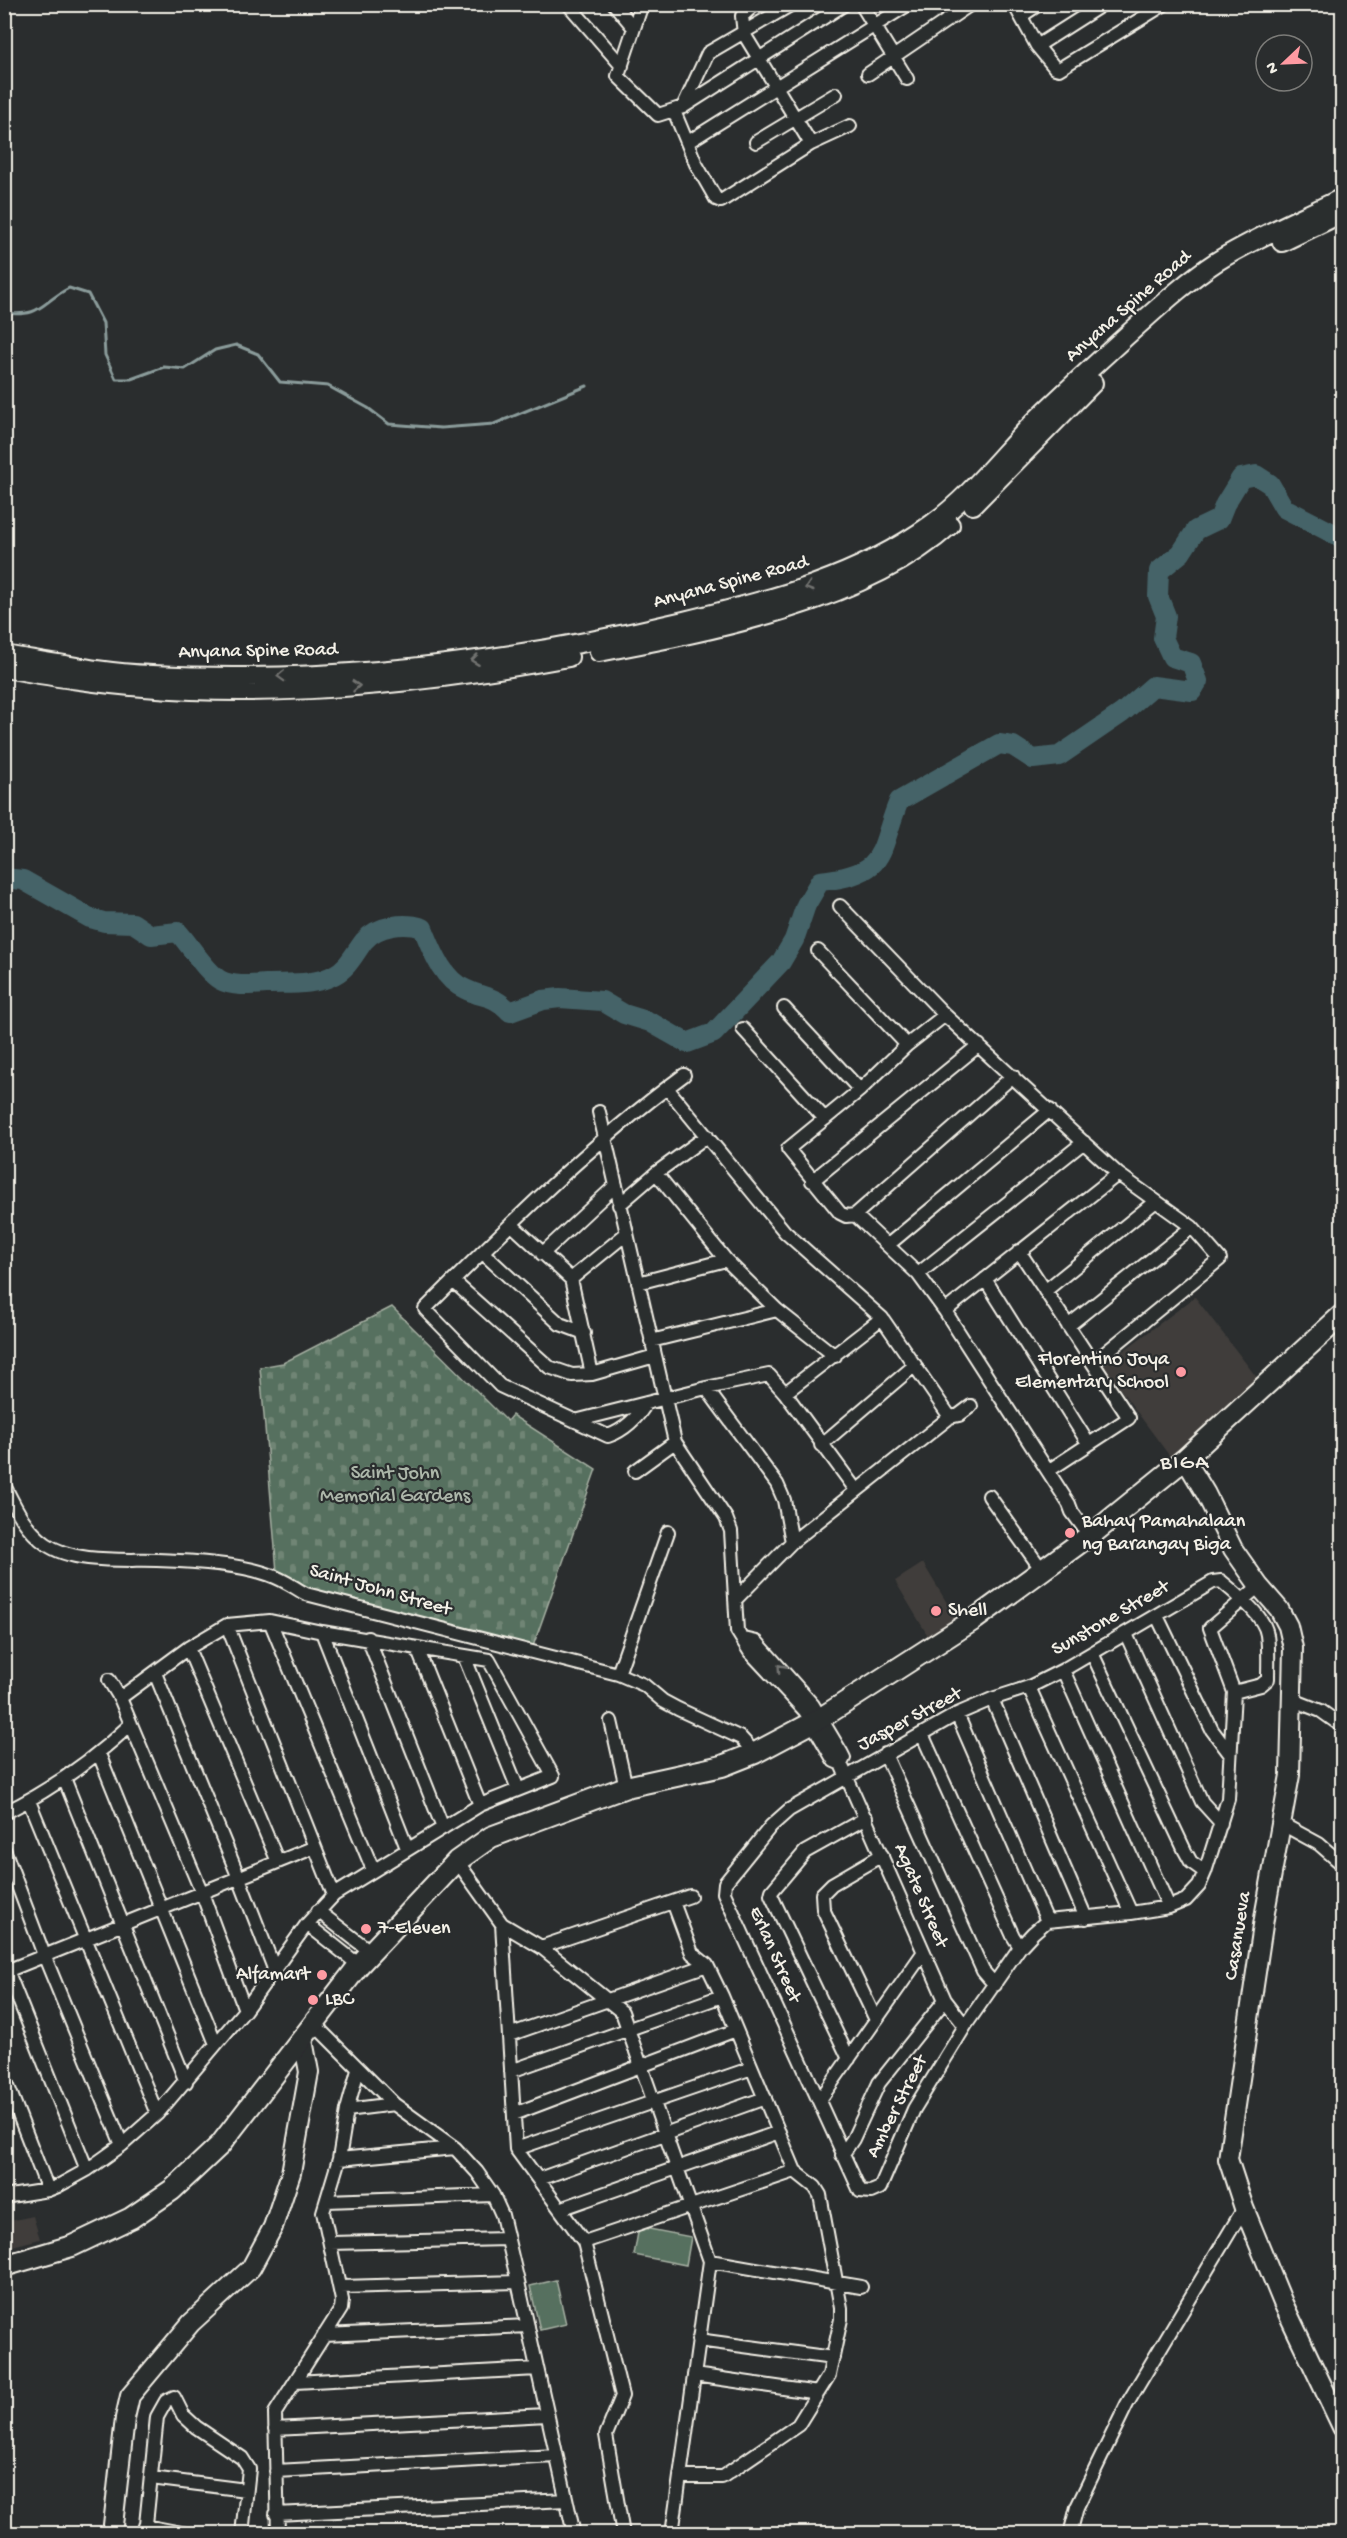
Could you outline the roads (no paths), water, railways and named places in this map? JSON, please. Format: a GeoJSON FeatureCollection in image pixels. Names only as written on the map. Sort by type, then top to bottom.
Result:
{"type":"FeatureCollection","features":[{"type":"Feature","properties":{"kind":"main road","name":"Anyana Spine Road"},"geometry":{"type":"LineString","coordinates":[[4,655],[148,675],[277,676],[346,673],[494,657],[579,644],[752,604],[818,584],[859,568],[934,523],[968,493],[1035,421],[1172,295],[1216,263],[1342,198]]}},
{"type":"Feature","properties":{"kind":"main road","name":"Anyana Spine Road"},"geometry":{"type":"LineString","coordinates":[[4,668],[144,687],[242,690],[347,687],[498,670],[650,642],[754,618],[824,596],[914,552],[943,532],[979,500],[1110,366],[1182,303],[1222,272],[1342,213]]}},
{"type":"Feature","properties":{"kind":"main road"},"geometry":{"type":"LineString","coordinates":[[4,2266],[72,2246],[131,2218],[172,2190],[220,2145],[365,1958],[457,1861],[491,1837],[626,1786],[722,1766],[754,1753],[817,1720],[975,1619],[1093,1533],[1185,1459],[1342,1315]]}},
{"type":"Feature","properties":{"kind":"main road","name":"Casanueva"},"geometry":{"type":"LineString","coordinates":[[1185,1459],[1206,1494],[1233,1549],[1259,1586],[1279,1609],[1288,1626],[1293,1648],[1290,1775],[1265,1912],[1228,2159],[1244,2208],[1283,2303],[1342,2427]]}},
{"type":"Feature","properties":{"kind":"main road"},"geometry":{"type":"LineString","coordinates":[[112,2534],[125,2418],[130,2396],[191,2322],[251,2268],[273,2227],[291,2173],[309,2072],[309,2032]]}},
{"type":"Feature","properties":{"kind":"street"},"geometry":{"type":"LineString","coordinates":[[568,4],[622,66]]}},
{"type":"Feature","properties":{"kind":"street"},"geometry":{"type":"LineString","coordinates":[[614,4],[634,28]]}},
{"type":"Feature","properties":{"kind":"street"},"geometry":{"type":"LineString","coordinates":[[642,4],[618,76],[658,115],[679,109],[845,4]]}},
{"type":"Feature","properties":{"kind":"street"},"geometry":{"type":"LineString","coordinates":[[755,4],[742,16],[744,34],[811,144]]}},
{"type":"Feature","properties":{"kind":"street"},"geometry":{"type":"LineString","coordinates":[[792,4],[708,53],[679,109],[688,142],[716,200],[721,201],[811,144],[850,126]]}},
{"type":"Feature","properties":{"kind":"street"},"geometry":{"type":"LineString","coordinates":[[861,4],[907,79]]}},
{"type":"Feature","properties":{"kind":"street"},"geometry":{"type":"LineString","coordinates":[[688,142],[909,4]]}},
{"type":"Feature","properties":{"kind":"street"},"geometry":{"type":"LineString","coordinates":[[868,74],[970,4]]}},
{"type":"Feature","properties":{"kind":"street"},"geometry":{"type":"LineString","coordinates":[[1014,4],[1037,46],[1055,68],[1059,69],[1165,4]]}},
{"type":"Feature","properties":{"kind":"street"},"geometry":{"type":"LineString","coordinates":[[1021,16],[1039,4]]}},
{"type":"Feature","properties":{"kind":"street"},"geometry":{"type":"LineString","coordinates":[[1037,46],[1103,4]]}},
{"type":"Feature","properties":{"kind":"street"},"geometry":{"type":"LineString","coordinates":[[756,142],[836,94]]}},
{"type":"Feature","properties":{"kind":"street"},"geometry":{"type":"LineString","coordinates":[[840,906],[945,1015],[1118,1174],[1192,1227],[1220,1259],[1093,1363]]}},
{"type":"Feature","properties":{"kind":"street"},"geometry":{"type":"LineString","coordinates":[[818,951],[908,1045]]}},
{"type":"Feature","properties":{"kind":"street"},"geometry":{"type":"LineString","coordinates":[[784,1008],[860,1090]]}},
{"type":"Feature","properties":{"kind":"street"},"geometry":{"type":"LineString","coordinates":[[945,1015],[908,1045],[860,1090],[788,1149],[840,1213],[846,1216],[855,1215],[1013,1076]]}},
{"type":"Feature","properties":{"kind":"street"},"geometry":{"type":"LineString","coordinates":[[743,1029],[825,1119]]}},
{"type":"Feature","properties":{"kind":"street"},"geometry":{"type":"LineString","coordinates":[[812,1181],[979,1045]]}},
{"type":"Feature","properties":{"kind":"street"},"geometry":{"type":"LineString","coordinates":[[646,1402],[640,1414],[608,1436],[500,1386],[424,1309],[511,1224],[605,1139],[684,1075]]}},
{"type":"Feature","properties":{"kind":"street"},"geometry":{"type":"LineString","coordinates":[[667,1088],[785,1232],[882,1318],[950,1417]]}},
{"type":"Feature","properties":{"kind":"street"},"geometry":{"type":"LineString","coordinates":[[888,1245],[1050,1110]]}},
{"type":"Feature","properties":{"kind":"street"},"geometry":{"type":"LineString","coordinates":[[599,1112],[663,1398],[675,1442],[728,1524],[735,1570],[737,1631],[744,1639],[757,1642],[781,1666],[813,1705],[817,1720]]}},
{"type":"Feature","properties":{"kind":"street"},"geometry":{"type":"LineString","coordinates":[[620,1205],[656,1173],[707,1136]]}},
{"type":"Feature","properties":{"kind":"street"},"geometry":{"type":"LineString","coordinates":[[918,1274],[1084,1142]]}},
{"type":"Feature","properties":{"kind":"street"},"geometry":{"type":"LineString","coordinates":[[656,1173],[726,1260],[777,1310],[835,1356]]}},
{"type":"Feature","properties":{"kind":"street"},"geometry":{"type":"LineString","coordinates":[[945,1311],[1118,1174]]}},
{"type":"Feature","properties":{"kind":"street"},"geometry":{"type":"LineString","coordinates":[[542,1254],[616,1185]]}},
{"type":"Feature","properties":{"kind":"street"},"geometry":{"type":"LineString","coordinates":[[1045,1292],[1156,1201]]}},
{"type":"Feature","properties":{"kind":"street"},"geometry":{"type":"LineString","coordinates":[[855,1215],[918,1274],[945,1311],[1069,1504],[1078,1508],[1093,1533]]}},
{"type":"Feature","properties":{"kind":"street"},"geometry":{"type":"LineString","coordinates":[[511,1224],[571,1279],[592,1374]]}},
{"type":"Feature","properties":{"kind":"street"},"geometry":{"type":"LineString","coordinates":[[1068,1326],[1192,1227]]}},
{"type":"Feature","properties":{"kind":"street"},"geometry":{"type":"LineString","coordinates":[[571,1279],[626,1234]]}},
{"type":"Feature","properties":{"kind":"street"},"geometry":{"type":"LineString","coordinates":[[1019,1251],[1129,1418],[1048,1471]]}},
{"type":"Feature","properties":{"kind":"street"},"geometry":{"type":"LineString","coordinates":[[482,1252],[560,1324],[584,1333]]}},
{"type":"Feature","properties":{"kind":"street"},"geometry":{"type":"LineString","coordinates":[[638,1283],[726,1260]]}},
{"type":"Feature","properties":{"kind":"street"},"geometry":{"type":"LineString","coordinates":[[985,1279],[1088,1443]]}},
{"type":"Feature","properties":{"kind":"street"},"geometry":{"type":"LineString","coordinates":[[453,1281],[549,1367],[572,1375],[592,1374],[655,1356]]}},
{"type":"Feature","properties":{"kind":"street"},"geometry":{"type":"LineString","coordinates":[[651,1341],[777,1310]]}},
{"type":"Feature","properties":{"kind":"street"},"geometry":{"type":"LineString","coordinates":[[785,1393],[882,1318]]}},
{"type":"Feature","properties":{"kind":"street"},"geometry":{"type":"LineString","coordinates":[[822,1445],[915,1365]]}},
{"type":"Feature","properties":{"kind":"street"},"geometry":{"type":"LineString","coordinates":[[575,1421],[646,1402],[769,1375],[785,1393],[856,1490]]}},
{"type":"Feature","properties":{"kind":"street"},"geometry":{"type":"LineString","coordinates":[[706,1388],[777,1484],[784,1500],[792,1542]]}},
{"type":"Feature","properties":{"kind":"street"},"geometry":{"type":"LineString","coordinates":[[735,1600],[792,1542],[950,1417],[959,1415],[971,1406]]}},
{"type":"Feature","properties":{"kind":"street"},"geometry":{"type":"LineString","coordinates":[[635,1471],[675,1442]]}},
{"type":"Feature","properties":{"kind":"street","name":"Saint John Street"},"geometry":{"type":"LineString","coordinates":[[4,1485],[32,1533],[48,1546],[105,1560],[158,1560],[248,1569],[272,1575],[306,1594],[618,1674],[644,1685],[663,1701],[678,1709],[741,1738],[754,1753]]}},
{"type":"Feature","properties":{"kind":"street"},"geometry":{"type":"LineString","coordinates":[[989,1496],[1041,1570]]}},
{"type":"Feature","properties":{"kind":"street"},"geometry":{"type":"LineString","coordinates":[[618,1674],[668,1532]]}},
{"type":"Feature","properties":{"kind":"street","name":"Sunstone Street"},"geometry":{"type":"LineString","coordinates":[[992,1699],[1029,1687],[1064,1670],[1213,1582],[1221,1581],[1262,1622],[1267,1633],[1268,1679],[1261,1685],[1234,1692]]}},
{"type":"Feature","properties":{"kind":"street"},"geometry":{"type":"LineString","coordinates":[[965,2026],[1020,1947],[1047,1921],[1169,1907],[1186,1900],[1198,1886],[1205,1872],[1228,1799],[1234,1692],[1210,1628],[1259,1586]]}},
{"type":"Feature","properties":{"kind":"street"},"geometry":{"type":"LineString","coordinates":[[1157,1616],[1212,1730],[1230,1754]]}},
{"type":"Feature","properties":{"kind":"street"},"geometry":{"type":"LineString","coordinates":[[270,1621],[373,1870]]}},
{"type":"Feature","properties":{"kind":"street"},"geometry":{"type":"LineString","coordinates":[[4,2197],[48,2190],[87,2170],[122,2145],[157,2114],[245,2010],[307,1924],[334,1895],[406,1848],[480,1806],[553,1776],[489,1660],[368,1638],[322,1632],[270,1621],[227,1625],[188,1648],[120,1698]]}},
{"type":"Feature","properties":{"kind":"street"},"geometry":{"type":"LineString","coordinates":[[227,1625],[334,1895]]}},
{"type":"Feature","properties":{"kind":"street"},"geometry":{"type":"LineString","coordinates":[[322,1632],[406,1848]]}},
{"type":"Feature","properties":{"kind":"street"},"geometry":{"type":"LineString","coordinates":[[1126,1634],[1202,1802],[1221,1823]]}},
{"type":"Feature","properties":{"kind":"street"},"geometry":{"type":"LineString","coordinates":[[368,1638],[443,1828]]}},
{"type":"Feature","properties":{"kind":"street"},"geometry":{"type":"LineString","coordinates":[[188,1648],[278,1862]]}},
{"type":"Feature","properties":{"kind":"street"},"geometry":{"type":"LineString","coordinates":[[417,1648],[480,1806]]}},
{"type":"Feature","properties":{"kind":"street"},"geometry":{"type":"LineString","coordinates":[[1092,1653],[1185,1851],[1191,1862],[1205,1872]]}},
{"type":"Feature","properties":{"kind":"street"},"geometry":{"type":"LineString","coordinates":[[464,1656],[518,1789]]}},
{"type":"Feature","properties":{"kind":"street"},"geometry":{"type":"LineString","coordinates":[[1064,1670],[1169,1907]]}},
{"type":"Feature","properties":{"kind":"street"},"geometry":{"type":"LineString","coordinates":[[155,1673],[275,1971]]}},
{"type":"Feature","properties":{"kind":"street"},"geometry":{"type":"LineString","coordinates":[[109,1680],[120,1698],[202,1893],[245,2010]]}},
{"type":"Feature","properties":{"kind":"street"},"geometry":{"type":"LineString","coordinates":[[1029,1687],[1131,1913]]}},
{"type":"Feature","properties":{"kind":"street"},"geometry":{"type":"LineString","coordinates":[[992,1699],[1086,1918]]}},
{"type":"Feature","properties":{"kind":"street","name":"Jasper Street"},"geometry":{"type":"LineString","coordinates":[[847,1776],[957,1714],[992,1699]]}},
{"type":"Feature","properties":{"kind":"street"},"geometry":{"type":"LineString","coordinates":[[1293,1700],[1322,1711],[1342,1726]]}},
{"type":"Feature","properties":{"kind":"street"},"geometry":{"type":"LineString","coordinates":[[957,1714],[1047,1921]]}},
{"type":"Feature","properties":{"kind":"street","name":"Agate Street"},"geometry":{"type":"LineString","coordinates":[[817,1720],[844,1758],[841,1764],[923,1953],[945,2000],[965,2026]]}},
{"type":"Feature","properties":{"kind":"street"},"geometry":{"type":"LineString","coordinates":[[611,1721],[626,1786]]}},
{"type":"Feature","properties":{"kind":"street"},"geometry":{"type":"LineString","coordinates":[[4,1813],[29,1801],[99,1754],[131,1724]]}},
{"type":"Feature","properties":{"kind":"street"},"geometry":{"type":"LineString","coordinates":[[922,1734],[1020,1947]]}},
{"type":"Feature","properties":{"kind":"street"},"geometry":{"type":"LineString","coordinates":[[99,1754],[216,2044]]}},
{"type":"Feature","properties":{"kind":"street"},"geometry":{"type":"LineString","coordinates":[[885,1754],[983,1971],[995,1986]]}},
{"type":"Feature","properties":{"kind":"street","name":"Erlan Street"},"geometry":{"type":"LineString","coordinates":[[847,1776],[789,1810],[771,1826],[724,1888],[860,2191]]}},
{"type":"Feature","properties":{"kind":"street"},"geometry":{"type":"LineString","coordinates":[[64,1778],[186,2082]]}},
{"type":"Feature","properties":{"kind":"street"},"geometry":{"type":"LineString","coordinates":[[29,1801],[157,2114]]}},
{"type":"Feature","properties":{"kind":"street"},"geometry":{"type":"LineString","coordinates":[[849,2059],[771,1895],[772,1890],[805,1852],[866,1818]]}},
{"type":"Feature","properties":{"kind":"street"},"geometry":{"type":"LineString","coordinates":[[1282,1824],[1319,1844],[1342,1864]]}},
{"type":"Feature","properties":{"kind":"street"},"geometry":{"type":"LineString","coordinates":[[87,2170],[5,1969],[315,1847]]}},
{"type":"Feature","properties":{"kind":"street"},"geometry":{"type":"LineString","coordinates":[[4,1849],[122,2145]]}},
{"type":"Feature","properties":{"kind":"street"},"geometry":{"type":"LineString","coordinates":[[876,2020],[823,1909],[822,1894],[832,1884],[882,1855]]}},
{"type":"Feature","properties":{"kind":"street"},"geometry":{"type":"LineString","coordinates":[[457,1861],[502,1924],[541,1947],[610,2000],[622,2012],[710,2261],[672,2534]]}},
{"type":"Feature","properties":{"kind":"street"},"geometry":{"type":"LineString","coordinates":[[541,1947],[690,1896]]}},
{"type":"Feature","properties":{"kind":"street"},"geometry":{"type":"LineString","coordinates":[[673,1902],[692,1953],[707,1965],[722,1996],[795,2171],[815,2187],[820,2195],[842,2319],[829,2375],[793,2430],[722,2477],[681,2478]]}},
{"type":"Feature","properties":{"kind":"street"},"geometry":{"type":"LineString","coordinates":[[318,1911],[365,1958]]}},
{"type":"Feature","properties":{"kind":"street"},"geometry":{"type":"LineString","coordinates":[[307,1924],[365,1958]]}},
{"type":"Feature","properties":{"kind":"street"},"geometry":{"type":"LineString","coordinates":[[502,1924],[516,2149],[584,2242],[622,2396],[606,2435],[623,2534]]}},
{"type":"Feature","properties":{"kind":"street"},"geometry":{"type":"LineString","coordinates":[[819,2101],[923,1953]]}},
{"type":"Feature","properties":{"kind":"street"},"geometry":{"type":"LineString","coordinates":[[509,2035],[707,1965]]}},
{"type":"Feature","properties":{"kind":"street"},"geometry":{"type":"LineString","coordinates":[[511,2071],[722,1996]]}},
{"type":"Feature","properties":{"kind":"street"},"geometry":{"type":"LineString","coordinates":[[842,2155],[853,2139],[879,2083],[945,2000]]}},
{"type":"Feature","properties":{"kind":"street","name":"Amber Street"},"geometry":{"type":"LineString","coordinates":[[860,2191],[871,2192],[880,2188],[914,2109],[965,2026]]}},
{"type":"Feature","properties":{"kind":"street"},"geometry":{"type":"LineString","coordinates":[[514,2114],[736,2030]]}},
{"type":"Feature","properties":{"kind":"street"},"geometry":{"type":"LineString","coordinates":[[309,2032],[358,2070],[394,2104],[455,2148],[477,2172],[493,2195],[502,2215],[508,2239],[574,2534]]}},
{"type":"Feature","properties":{"kind":"street"},"geometry":{"type":"LineString","coordinates":[[516,2149],[752,2068]]}},
{"type":"Feature","properties":{"kind":"street"},"geometry":{"type":"LineString","coordinates":[[278,2534],[275,2413],[279,2403],[341,2309],[341,2287],[323,2212],[339,2159],[347,2110],[358,2070]]}},
{"type":"Feature","properties":{"kind":"street"},"geometry":{"type":"LineString","coordinates":[[4,2076],[48,2190]]}},
{"type":"Feature","properties":{"kind":"street"},"geometry":{"type":"LineString","coordinates":[[539,2179],[765,2098]]}},
{"type":"Feature","properties":{"kind":"street"},"geometry":{"type":"LineString","coordinates":[[347,2110],[394,2104]]}},
{"type":"Feature","properties":{"kind":"street"},"geometry":{"type":"LineString","coordinates":[[560,2208],[779,2132]]}},
{"type":"Feature","properties":{"kind":"street"},"geometry":{"type":"LineString","coordinates":[[339,2159],[455,2148]]}},
{"type":"Feature","properties":{"kind":"street"},"geometry":{"type":"LineString","coordinates":[[584,2242],[795,2171]]}},
{"type":"Feature","properties":{"kind":"street"},"geometry":{"type":"LineString","coordinates":[[327,2201],[493,2195]]}},
{"type":"Feature","properties":{"kind":"street"},"geometry":{"type":"LineString","coordinates":[[1070,2534],[1077,2507],[1126,2404],[1244,2208]]}},
{"type":"Feature","properties":{"kind":"street"},"geometry":{"type":"LineString","coordinates":[[330,2243],[508,2239]]}},
{"type":"Feature","properties":{"kind":"street"},"geometry":{"type":"LineString","coordinates":[[710,2261],[861,2287]]}},
{"type":"Feature","properties":{"kind":"street"},"geometry":{"type":"LineString","coordinates":[[341,2287],[518,2282]]}},
{"type":"Feature","properties":{"kind":"street"},"geometry":{"type":"LineString","coordinates":[[324,2335],[528,2326]]}},
{"type":"Feature","properties":{"kind":"street"},"geometry":{"type":"LineString","coordinates":[[698,2340],[833,2358]]}},
{"type":"Feature","properties":{"kind":"street"},"geometry":{"type":"LineString","coordinates":[[295,2382],[537,2369]]}},
{"type":"Feature","properties":{"kind":"street"},"geometry":{"type":"LineString","coordinates":[[693,2375],[818,2393]]}},
{"type":"Feature","properties":{"kind":"street"},"geometry":{"type":"LineString","coordinates":[[187,2534],[145,2530],[157,2417],[166,2401],[174,2397],[183,2415],[196,2427],[242,2458],[249,2469],[242,2534]]}},
{"type":"Feature","properties":{"kind":"street"},"geometry":{"type":"LineString","coordinates":[[275,2429],[547,2415]]}},
{"type":"Feature","properties":{"kind":"street"},"geometry":{"type":"LineString","coordinates":[[276,2470],[556,2456]]}},
{"type":"Feature","properties":{"kind":"street"},"geometry":{"type":"LineString","coordinates":[[150,2478],[246,2490]]}},
{"type":"Feature","properties":{"kind":"street"},"geometry":{"type":"LineString","coordinates":[[276,2514],[566,2500]]}},
{"type":"Feature","properties":{"kind":"waterway"},"geometry":{"type":"LineString","coordinates":[[4,313],[17,314],[34,311],[69,288],[88,294],[103,323],[105,355],[116,379],[131,379],[164,367],[185,369],[215,350],[236,345],[258,354],[280,382],[328,386],[368,408],[389,424],[441,428],[494,424],[587,386]]}},
{"type":"Feature","properties":{"kind":"waterway"},"geometry":{"type":"LineString","coordinates":[[4,878],[23,880],[90,918],[104,922],[133,923],[151,935],[178,932],[214,976],[237,985],[301,983],[326,979],[344,968],[364,941],[376,931],[392,926],[416,926],[423,928],[439,963],[450,978],[465,989],[499,1002],[510,1012],[543,1000],[560,998],[602,1001],[624,1014],[650,1022],[687,1043],[714,1033],[781,962],[794,940],[806,905],[820,881],[859,873],[878,858],[899,801],[999,744],[1013,746],[1033,759],[1059,756],[1122,713],[1153,686],[1192,691],[1198,681],[1191,663],[1172,657],[1163,638],[1166,616],[1158,596],[1159,571],[1181,553],[1196,530],[1219,519],[1225,504],[1241,478],[1256,475],[1270,484],[1284,508],[1342,538]]}},
{"type":"Feature","properties":{"kind":"place","name":"Florentino Joya Elementary School"},"geometry":{"type":"Point","coordinates":[1181,1372]}},
{"type":"Feature","properties":{"kind":"place","name":"Bahay Pamahalaan ng Barangay Biga"},"geometry":{"type":"Point","coordinates":[1070,1533]}},
{"type":"Feature","properties":{"kind":"place","name":"Shell"},"geometry":{"type":"Point","coordinates":[936,1611]}},
{"type":"Feature","properties":{"kind":"place","name":"7-Eleven"},"geometry":{"type":"Point","coordinates":[366,1929]}},
{"type":"Feature","properties":{"kind":"place","name":"Alfamart"},"geometry":{"type":"Point","coordinates":[322,1975]}},
{"type":"Feature","properties":{"kind":"place","name":"LBC"},"geometry":{"type":"Point","coordinates":[313,2000]}},
{"type":"Feature","properties":{"kind":"district","name":"BIGA"},"geometry":{"type":"Point","coordinates":[1185,1464]}},
{"type":"Feature","properties":{"kind":"park label","name":"Saint John Memorial Gardens"},"geometry":{"type":"Point","coordinates":[395,1486]}}]}
